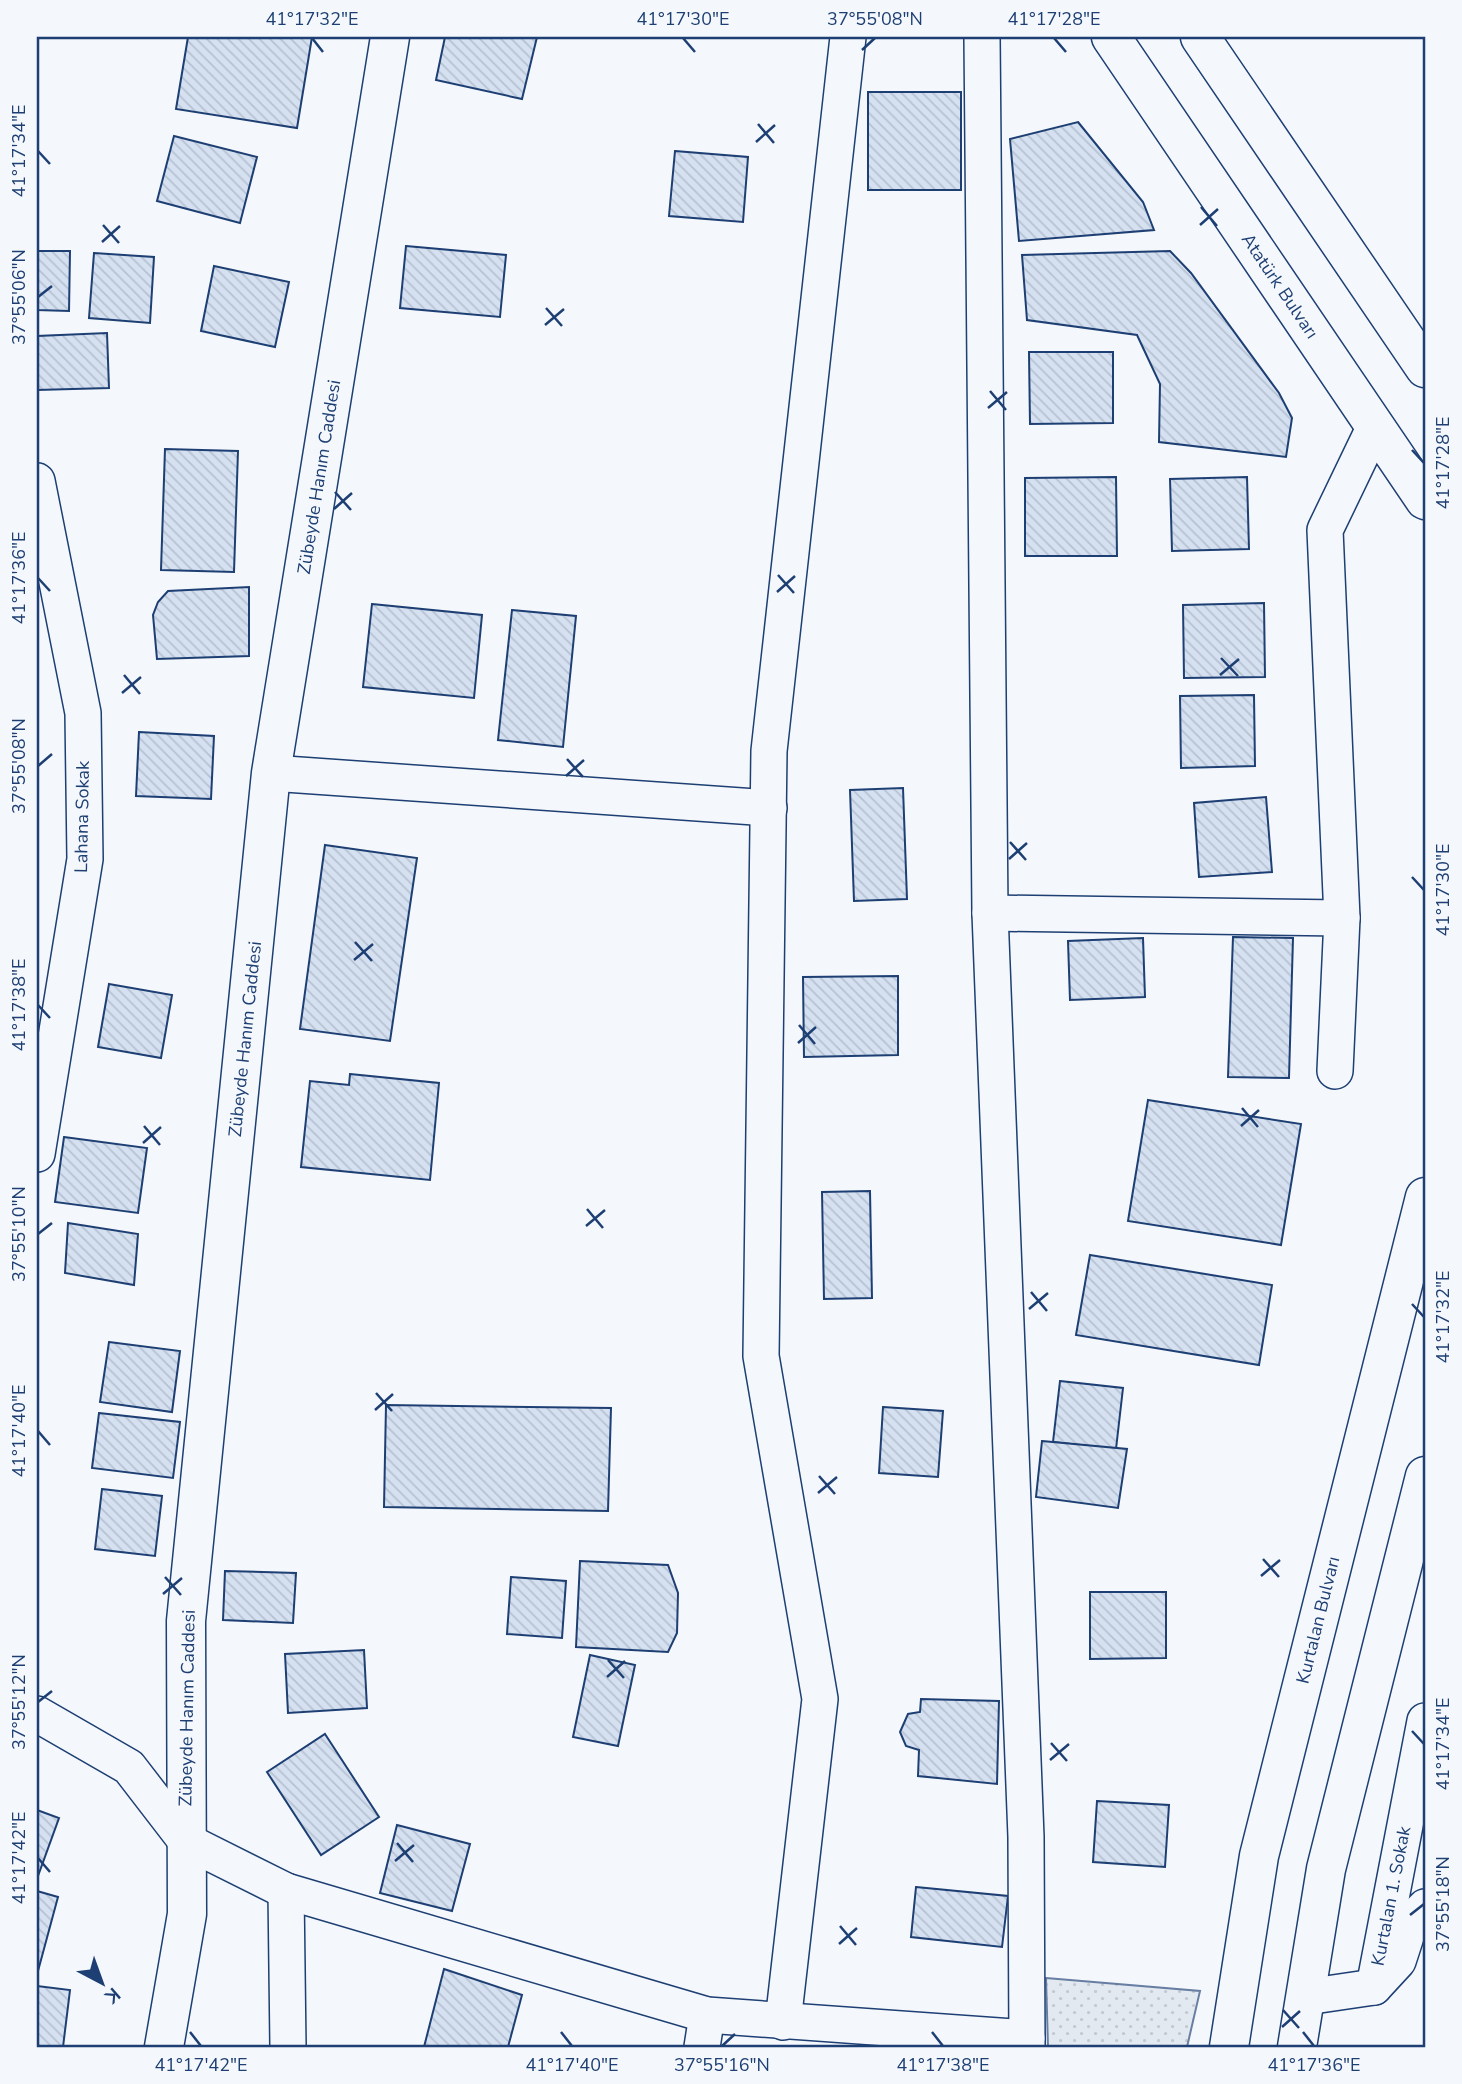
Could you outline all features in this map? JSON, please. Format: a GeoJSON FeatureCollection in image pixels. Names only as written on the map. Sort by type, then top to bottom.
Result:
{"type":"FeatureCollection","features":[{"type":"Feature","properties":{"kind":"main road","name":"Zübeyde Hanım Caddesi"},"geometry":{"type":"LineString","coordinates":[[163,2047],[187,1913],[186,1621],[271,773],[390,37]]}},
{"type":"Feature","properties":{"kind":"main road","name":"Atatürk Bulvarı"},"geometry":{"type":"LineString","coordinates":[[1111,37],[1425,500]]}},
{"type":"Feature","properties":{"kind":"main road"},"geometry":{"type":"LineString","coordinates":[[1200,37],[1425,368]]}},
{"type":"Feature","properties":{"kind":"main road","name":"Kurtalan Bulvarı"},"geometry":{"type":"LineString","coordinates":[[1229,2047],[1259,1856],[1425,1197]]}},
{"type":"Feature","properties":{"kind":"main road"},"geometry":{"type":"LineString","coordinates":[[1297,2047],[1326,1869],[1425,1476]]}},
{"type":"Feature","properties":{"kind":"street"},"geometry":{"type":"LineString","coordinates":[[783,2022],[820,1699],[761,1356],[771,737],[848,37]]}},
{"type":"Feature","properties":{"kind":"street"},"geometry":{"type":"LineString","coordinates":[[37,1714],[129,1767],[186,1841],[286,1891],[704,2031],[783,2022],[906,2028],[1027,2042],[1026,1837],[990,914],[982,37]]}},
{"type":"Feature","properties":{"kind":"street"},"geometry":{"type":"LineString","coordinates":[[1335,1071],[1342,918],[1325,530],[1375,426]]}},
{"type":"Feature","properties":{"kind":"street","name":"Lahana Sokak"},"geometry":{"type":"LineString","coordinates":[[37,481],[83,713],[85,859],[37,1154]]}},
{"type":"Feature","properties":{"kind":"street"},"geometry":{"type":"LineString","coordinates":[[271,773],[769,808]]}},
{"type":"Feature","properties":{"kind":"street"},"geometry":{"type":"LineString","coordinates":[[990,914],[1342,918]]}},
{"type":"Feature","properties":{"kind":"street","name":"Kurtalan 1. Sokak"},"geometry":{"type":"LineString","coordinates":[[1374,1987],[1425,1721]]}},
{"type":"Feature","properties":{"kind":"street"},"geometry":{"type":"LineString","coordinates":[[286,1891],[288,2047]]}},
{"type":"Feature","properties":{"kind":"street"},"geometry":{"type":"LineString","coordinates":[[1306,1997],[1374,1987],[1398,1961],[1411,1922],[1425,1907]]}},
{"type":"Feature","properties":{"kind":"shaded area"},"geometry":{"type":"Polygon","coordinates":[[[1046,1978],[1200,1991],[1187,2047],[1048,2047],[1046,1978]]]}},
{"type":"Feature","properties":{"kind":"building"},"geometry":{"type":"Polygon","coordinates":[[[188,37],[312,37],[297,128],[176,109],[188,37]]]}},
{"type":"Feature","properties":{"kind":"building"},"geometry":{"type":"Polygon","coordinates":[[[445,37],[537,37],[522,99],[436,80],[445,37]]]}},
{"type":"Feature","properties":{"kind":"building"},"geometry":{"type":"Polygon","coordinates":[[[868,92],[961,92],[961,190],[868,190],[868,92]]]}},
{"type":"Feature","properties":{"kind":"building"},"geometry":{"type":"Polygon","coordinates":[[[1078,122],[1143,202],[1154,230],[1019,241],[1010,139],[1078,122]]]}},
{"type":"Feature","properties":{"kind":"building"},"geometry":{"type":"Polygon","coordinates":[[[174,136],[257,157],[240,223],[157,201],[174,136]]]}},
{"type":"Feature","properties":{"kind":"building"},"geometry":{"type":"Polygon","coordinates":[[[675,151],[748,157],[743,222],[669,216],[675,151]]]}},
{"type":"Feature","properties":{"kind":"building"},"geometry":{"type":"Polygon","coordinates":[[[406,246],[506,255],[500,317],[400,308],[406,246]]]}},
{"type":"Feature","properties":{"kind":"building"},"geometry":{"type":"Polygon","coordinates":[[[37,251],[70,251],[69,311],[37,310],[37,251]]]}},
{"type":"Feature","properties":{"kind":"building"},"geometry":{"type":"Polygon","coordinates":[[[1170,251],[1191,273],[1279,393],[1292,418],[1286,457],[1159,442],[1160,384],[1137,335],[1027,320],[1022,255],[1170,251]]]}},
{"type":"Feature","properties":{"kind":"building"},"geometry":{"type":"Polygon","coordinates":[[[94,253],[154,257],[150,323],[89,318],[94,253]]]}},
{"type":"Feature","properties":{"kind":"building"},"geometry":{"type":"Polygon","coordinates":[[[214,266],[289,282],[275,347],[201,331],[214,266]]]}},
{"type":"Feature","properties":{"kind":"building"},"geometry":{"type":"Polygon","coordinates":[[[107,333],[109,388],[37,390],[37,336],[107,333]]]}},
{"type":"Feature","properties":{"kind":"building"},"geometry":{"type":"Polygon","coordinates":[[[1029,352],[1113,352],[1113,423],[1030,424],[1029,352]]]}},
{"type":"Feature","properties":{"kind":"building"},"geometry":{"type":"Polygon","coordinates":[[[165,449],[238,451],[234,572],[161,570],[165,449]]]}},
{"type":"Feature","properties":{"kind":"building"},"geometry":{"type":"Polygon","coordinates":[[[1116,477],[1117,556],[1025,556],[1025,478],[1116,477]]]}},
{"type":"Feature","properties":{"kind":"building"},"geometry":{"type":"Polygon","coordinates":[[[1247,477],[1249,549],[1172,551],[1170,479],[1247,477]]]}},
{"type":"Feature","properties":{"kind":"building"},"geometry":{"type":"Polygon","coordinates":[[[249,587],[249,656],[157,659],[153,615],[158,602],[168,591],[249,587]]]}},
{"type":"Feature","properties":{"kind":"building"},"geometry":{"type":"Polygon","coordinates":[[[1264,603],[1265,677],[1184,678],[1183,605],[1264,603]]]}},
{"type":"Feature","properties":{"kind":"building"},"geometry":{"type":"Polygon","coordinates":[[[372,604],[482,615],[474,698],[363,687],[372,604]]]}},
{"type":"Feature","properties":{"kind":"building"},"geometry":{"type":"Polygon","coordinates":[[[512,610],[576,616],[563,747],[498,740],[512,610]]]}},
{"type":"Feature","properties":{"kind":"building"},"geometry":{"type":"Polygon","coordinates":[[[1254,695],[1255,766],[1181,768],[1180,696],[1254,695]]]}},
{"type":"Feature","properties":{"kind":"building"},"geometry":{"type":"Polygon","coordinates":[[[139,732],[214,736],[211,799],[136,796],[139,732]]]}},
{"type":"Feature","properties":{"kind":"building"},"geometry":{"type":"Polygon","coordinates":[[[903,788],[907,899],[854,901],[850,790],[903,788]]]}},
{"type":"Feature","properties":{"kind":"building"},"geometry":{"type":"Polygon","coordinates":[[[1266,797],[1272,872],[1199,877],[1194,803],[1266,797]]]}},
{"type":"Feature","properties":{"kind":"building"},"geometry":{"type":"Polygon","coordinates":[[[325,845],[417,858],[390,1041],[300,1029],[325,845]]]}},
{"type":"Feature","properties":{"kind":"building"},"geometry":{"type":"Polygon","coordinates":[[[1233,937],[1293,938],[1289,1078],[1228,1077],[1233,937]]]}},
{"type":"Feature","properties":{"kind":"building"},"geometry":{"type":"Polygon","coordinates":[[[1143,938],[1145,997],[1070,1000],[1068,941],[1143,938]]]}},
{"type":"Feature","properties":{"kind":"building"},"geometry":{"type":"Polygon","coordinates":[[[898,976],[898,1055],[804,1057],[803,977],[898,976]]]}},
{"type":"Feature","properties":{"kind":"building"},"geometry":{"type":"Polygon","coordinates":[[[109,984],[172,995],[161,1058],[98,1047],[109,984]]]}},
{"type":"Feature","properties":{"kind":"building"},"geometry":{"type":"Polygon","coordinates":[[[350,1074],[439,1083],[430,1180],[301,1167],[310,1081],[349,1085],[350,1074]]]}},
{"type":"Feature","properties":{"kind":"building"},"geometry":{"type":"Polygon","coordinates":[[[1148,1100],[1301,1124],[1281,1245],[1128,1221],[1148,1100]]]}},
{"type":"Feature","properties":{"kind":"building"},"geometry":{"type":"Polygon","coordinates":[[[64,1137],[147,1148],[138,1213],[55,1202],[64,1137]]]}},
{"type":"Feature","properties":{"kind":"building"},"geometry":{"type":"Polygon","coordinates":[[[870,1191],[872,1298],[824,1299],[822,1192],[870,1191]]]}},
{"type":"Feature","properties":{"kind":"building"},"geometry":{"type":"Polygon","coordinates":[[[68,1223],[138,1234],[134,1285],[65,1273],[68,1223]]]}},
{"type":"Feature","properties":{"kind":"building"},"geometry":{"type":"Polygon","coordinates":[[[1090,1255],[1272,1285],[1259,1365],[1076,1335],[1090,1255]]]}},
{"type":"Feature","properties":{"kind":"building"},"geometry":{"type":"Polygon","coordinates":[[[109,1342],[180,1351],[172,1412],[100,1402],[109,1342]]]}},
{"type":"Feature","properties":{"kind":"building"},"geometry":{"type":"Polygon","coordinates":[[[1060,1381],[1123,1388],[1116,1449],[1053,1442],[1060,1381]]]}},
{"type":"Feature","properties":{"kind":"building"},"geometry":{"type":"Polygon","coordinates":[[[386,1405],[611,1408],[608,1511],[384,1507],[386,1405]]]}},
{"type":"Feature","properties":{"kind":"building"},"geometry":{"type":"Polygon","coordinates":[[[883,1407],[943,1411],[938,1477],[879,1473],[883,1407]]]}},
{"type":"Feature","properties":{"kind":"building"},"geometry":{"type":"Polygon","coordinates":[[[99,1413],[180,1422],[173,1478],[92,1468],[99,1413]]]}},
{"type":"Feature","properties":{"kind":"building"},"geometry":{"type":"Polygon","coordinates":[[[1042,1441],[1127,1449],[1118,1508],[1036,1497],[1042,1441]]]}},
{"type":"Feature","properties":{"kind":"building"},"geometry":{"type":"Polygon","coordinates":[[[102,1489],[162,1496],[155,1556],[95,1549],[102,1489]]]}},
{"type":"Feature","properties":{"kind":"building"},"geometry":{"type":"Polygon","coordinates":[[[580,1561],[668,1565],[678,1593],[677,1633],[668,1652],[576,1647],[580,1561]]]}},
{"type":"Feature","properties":{"kind":"building"},"geometry":{"type":"Polygon","coordinates":[[[225,1571],[296,1573],[293,1623],[223,1620],[225,1571]]]}},
{"type":"Feature","properties":{"kind":"building"},"geometry":{"type":"Polygon","coordinates":[[[511,1577],[566,1581],[562,1638],[507,1634],[511,1577]]]}},
{"type":"Feature","properties":{"kind":"building"},"geometry":{"type":"Polygon","coordinates":[[[1090,1592],[1166,1592],[1166,1658],[1090,1659],[1090,1592]]]}},
{"type":"Feature","properties":{"kind":"building"},"geometry":{"type":"Polygon","coordinates":[[[364,1650],[367,1708],[288,1713],[285,1654],[364,1650]]]}},
{"type":"Feature","properties":{"kind":"building"},"geometry":{"type":"Polygon","coordinates":[[[590,1655],[635,1665],[618,1746],[573,1737],[590,1655]]]}},
{"type":"Feature","properties":{"kind":"building"},"geometry":{"type":"Polygon","coordinates":[[[921,1699],[999,1701],[997,1784],[918,1776],[919,1750],[906,1746],[900,1732],[908,1714],[920,1712],[921,1699]]]}},
{"type":"Feature","properties":{"kind":"building"},"geometry":{"type":"Polygon","coordinates":[[[325,1734],[379,1817],[321,1855],[267,1772],[325,1734]]]}},
{"type":"Feature","properties":{"kind":"building"},"geometry":{"type":"Polygon","coordinates":[[[1097,1801],[1169,1805],[1165,1867],[1093,1862],[1097,1801]]]}},
{"type":"Feature","properties":{"kind":"building"},"geometry":{"type":"Polygon","coordinates":[[[37,1810],[59,1818],[38,1876],[37,1875],[37,1810]]]}},
{"type":"Feature","properties":{"kind":"building"},"geometry":{"type":"Polygon","coordinates":[[[397,1825],[470,1844],[452,1911],[380,1893],[397,1825]]]}},
{"type":"Feature","properties":{"kind":"building"},"geometry":{"type":"Polygon","coordinates":[[[916,1887],[1008,1896],[1002,1947],[911,1937],[916,1887]]]}},
{"type":"Feature","properties":{"kind":"building"},"geometry":{"type":"Polygon","coordinates":[[[37,1891],[58,1897],[38,1971],[37,1971],[37,1891]]]}},
{"type":"Feature","properties":{"kind":"building"},"geometry":{"type":"Polygon","coordinates":[[[444,1969],[522,1995],[508,2047],[424,2047],[444,1969]]]}},
{"type":"Feature","properties":{"kind":"building"},"geometry":{"type":"Polygon","coordinates":[[[37,1986],[70,1990],[63,2047],[37,2047],[37,1986]]]}}]}
